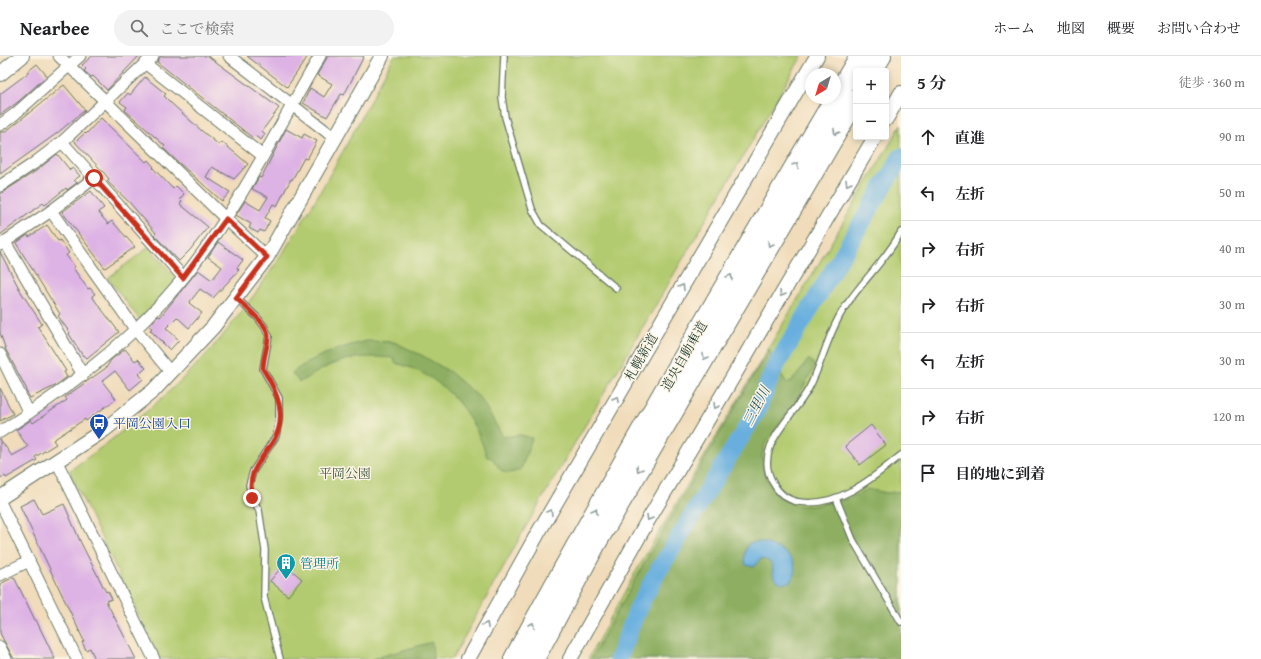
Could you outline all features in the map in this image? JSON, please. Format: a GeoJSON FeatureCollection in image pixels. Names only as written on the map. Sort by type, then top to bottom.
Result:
{"type":"FeatureCollection","features":[{"type":"Feature","properties":{"kind":"highway","name":"道央自動車道"},"geometry":{"type":"LineString","coordinates":[[514,659],[593,515],[860,56]]}},
{"type":"Feature","properties":{"kind":"highway"},"geometry":{"type":"LineString","coordinates":[[874,68],[881,56]]}},
{"type":"Feature","properties":{"kind":"highway","name":"道央自動車道"},"geometry":{"type":"LineString","coordinates":[[534,659],[599,538],[853,104]]}},
{"type":"Feature","properties":{"kind":"street"},"geometry":{"type":"LineString","coordinates":[[0,74],[22,56]]}},
{"type":"Feature","properties":{"kind":"street"},"geometry":{"type":"LineString","coordinates":[[59,56],[267,257]]}},
{"type":"Feature","properties":{"kind":"street"},"geometry":{"type":"LineString","coordinates":[[0,124],[15,114],[80,56]]}},
{"type":"Feature","properties":{"kind":"street"},"geometry":{"type":"LineString","coordinates":[[230,56],[336,139]]}},
{"type":"Feature","properties":{"kind":"street"},"geometry":{"type":"LineString","coordinates":[[0,432],[83,375],[136,329],[183,278],[226,219],[320,56]]}},
{"type":"Feature","properties":{"kind":"street"},"geometry":{"type":"LineString","coordinates":[[0,498],[104,430],[153,391],[213,327],[267,257],[336,139],[382,56]]}},
{"type":"Feature","properties":{"kind":"street","name":"札幌新道"},"geometry":{"type":"LineString","coordinates":[[468,659],[538,533],[817,56]]}},
{"type":"Feature","properties":{"kind":"street"},"geometry":{"type":"LineString","coordinates":[[0,186],[62,142],[149,60],[262,156]]}},
{"type":"Feature","properties":{"kind":"street"},"geometry":{"type":"LineString","coordinates":[[889,114],[901,93]]}},
{"type":"Feature","properties":{"kind":"street"},"geometry":{"type":"LineString","coordinates":[[570,659],[647,522],[873,140]]}},
{"type":"Feature","properties":{"kind":"street"},"geometry":{"type":"LineString","coordinates":[[62,142],[183,278]]}},
{"type":"Feature","properties":{"kind":"street"},"geometry":{"type":"LineString","coordinates":[[83,375],[2,243],[51,210],[94,178]]}},
{"type":"Feature","properties":{"kind":"street"},"geometry":{"type":"LineString","coordinates":[[51,210],[136,329],[171,373]]}},
{"type":"Feature","properties":{"kind":"street"},"geometry":{"type":"LineString","coordinates":[[0,354],[29,413]]}},
{"type":"Feature","properties":{"kind":"street"},"geometry":{"type":"LineString","coordinates":[[56,462],[154,659]]}},
{"type":"Feature","properties":{"kind":"street"},"geometry":{"type":"LineString","coordinates":[[0,502],[77,659]]}},
{"type":"Feature","properties":{"kind":"street"},"geometry":{"type":"LineString","coordinates":[[0,575],[30,561]]}},
{"type":"Feature","properties":{"kind":"street"},"geometry":{"type":"LineString","coordinates":[[0,647],[6,659]]}},
{"type":"Feature","properties":{"kind":"lane"},"geometry":{"type":"LineString","coordinates":[[504,56],[502,97],[505,117],[532,209],[541,225],[616,288]]}},
{"type":"Feature","properties":{"kind":"lane"},"geometry":{"type":"LineString","coordinates":[[901,232],[892,247],[845,307],[823,352],[816,374],[809,389],[772,440],[767,454],[766,465],[770,478],[776,489],[784,497],[806,503],[836,498],[869,480],[901,455]]}},
{"type":"Feature","properties":{"kind":"lane"},"geometry":{"type":"LineString","coordinates":[[236,298],[264,326],[269,336],[263,369],[279,398],[279,420],[276,436],[253,471],[249,485],[252,498],[259,510],[265,550],[264,597],[280,659]]}},
{"type":"Feature","properties":{"kind":"lane"},"geometry":{"type":"LineString","coordinates":[[836,498],[853,540],[901,622]]}},
{"type":"Feature","properties":{"kind":"green space","name":"平岡公園"},"geometry":{"type":"Polygon","coordinates":[[[394,56],[802,56],[529,521],[452,659],[160,659],[69,471],[109,442],[167,394],[202,359],[245,307],[269,273],[314,203],[394,56]]]}},
{"type":"Feature","properties":{"kind":"green space"},"geometry":{"type":"Polygon","coordinates":[[[901,125],[901,659],[588,659],[635,573],[901,125]]]}},
{"type":"Feature","properties":{"kind":"green space"},"geometry":{"type":"Polygon","coordinates":[[[149,247],[177,279],[140,320],[108,278],[149,247]]]}},
{"type":"Feature","properties":{"kind":"green space"},"geometry":{"type":"Polygon","coordinates":[[[367,341],[394,342],[423,356],[450,372],[481,399],[503,437],[520,435],[532,438],[521,469],[511,473],[501,470],[492,458],[487,457],[481,440],[473,425],[454,397],[428,376],[412,368],[395,363],[394,358],[367,357],[342,361],[324,368],[299,382],[292,373],[318,357],[347,346],[367,341]]]}},
{"type":"Feature","properties":{"kind":"green space"},"geometry":{"type":"Polygon","coordinates":[[[769,349],[774,363],[787,383],[797,376],[809,359],[815,366],[793,406],[765,444],[762,455],[764,473],[776,495],[794,505],[811,506],[847,499],[868,489],[887,493],[901,491],[901,659],[591,659],[638,574],[769,349]]]}},
{"type":"Feature","properties":{"kind":"green space"},"geometry":{"type":"Polygon","coordinates":[[[432,642],[433,659],[372,659],[432,642]]]}},
{"type":"Feature","properties":{"kind":"water"},"geometry":{"type":"Polygon","coordinates":[[[760,542],[782,551],[793,561],[795,567],[794,574],[790,582],[782,583],[775,579],[771,563],[769,561],[760,559],[754,567],[746,565],[744,554],[749,543],[760,542]]]}},
{"type":"Feature","properties":{"kind":"building"},"geometry":{"type":"Polygon","coordinates":[[[92,56],[139,56],[107,90],[93,76],[91,77],[84,71],[86,69],[82,65],[92,56]]]}},
{"type":"Feature","properties":{"kind":"building"},"geometry":{"type":"Polygon","coordinates":[[[161,56],[208,56],[279,108],[262,131],[265,134],[261,140],[255,136],[253,138],[157,62],[161,56]]]}},
{"type":"Feature","properties":{"kind":"building"},"geometry":{"type":"Polygon","coordinates":[[[247,56],[308,56],[287,87],[247,56]]]}},
{"type":"Feature","properties":{"kind":"building"},"geometry":{"type":"Polygon","coordinates":[[[328,56],[364,56],[344,95],[341,94],[327,117],[303,103],[310,88],[324,97],[332,84],[317,75],[328,56]]]}},
{"type":"Feature","properties":{"kind":"building"},"geometry":{"type":"Polygon","coordinates":[[[37,64],[47,76],[18,102],[0,115],[0,94],[28,73],[27,72],[37,64]]]}},
{"type":"Feature","properties":{"kind":"building"},"geometry":{"type":"Polygon","coordinates":[[[145,77],[166,94],[164,96],[202,131],[219,145],[222,142],[248,164],[234,179],[212,167],[206,177],[230,192],[222,201],[163,148],[165,146],[125,110],[127,107],[120,102],[128,93],[130,95],[145,77]]]}},
{"type":"Feature","properties":{"kind":"building"},"geometry":{"type":"Polygon","coordinates":[[[64,85],[85,110],[56,134],[0,174],[0,132],[5,132],[64,85]]]}},
{"type":"Feature","properties":{"kind":"building"},"geometry":{"type":"Polygon","coordinates":[[[101,118],[146,162],[148,160],[154,167],[153,168],[173,189],[176,186],[184,194],[180,199],[182,201],[180,204],[208,227],[190,250],[179,261],[154,235],[156,233],[129,202],[107,181],[109,179],[105,174],[75,142],[85,133],[86,134],[101,118]]]}},
{"type":"Feature","properties":{"kind":"building"},"geometry":{"type":"Polygon","coordinates":[[[286,129],[302,138],[304,134],[317,141],[307,159],[304,158],[292,180],[291,179],[277,206],[273,204],[265,218],[270,221],[264,232],[260,230],[258,233],[249,228],[251,224],[236,215],[245,201],[260,210],[268,197],[252,189],[259,177],[261,178],[286,129]]]}},
{"type":"Feature","properties":{"kind":"building"},"geometry":{"type":"Polygon","coordinates":[[[57,154],[70,170],[73,168],[80,176],[74,180],[77,183],[67,190],[66,188],[45,205],[43,203],[0,235],[0,194],[36,171],[57,154]]]}},
{"type":"Feature","properties":{"kind":"building"},"geometry":{"type":"Polygon","coordinates":[[[91,191],[104,208],[98,212],[108,224],[112,221],[135,247],[105,268],[62,212],[91,191]]]}},
{"type":"Feature","properties":{"kind":"building"},"geometry":{"type":"Polygon","coordinates":[[[47,225],[58,241],[60,240],[69,253],[66,255],[75,267],[73,268],[88,289],[90,288],[95,294],[92,296],[119,332],[87,358],[84,355],[83,356],[69,334],[70,333],[58,316],[60,314],[16,243],[28,235],[29,237],[47,225]]]}},
{"type":"Feature","properties":{"kind":"building"},"geometry":{"type":"Polygon","coordinates":[[[218,242],[243,260],[237,268],[239,270],[213,298],[200,289],[189,303],[202,313],[189,328],[177,317],[166,328],[179,340],[170,350],[150,330],[152,328],[149,326],[158,316],[160,317],[198,270],[212,280],[222,267],[208,257],[218,242]]]}},
{"type":"Feature","properties":{"kind":"building"},"geometry":{"type":"Polygon","coordinates":[[[0,252],[21,292],[42,324],[38,327],[66,371],[64,372],[67,377],[55,386],[30,398],[6,350],[0,333],[0,252]]]}},
{"type":"Feature","properties":{"kind":"building"},"geometry":{"type":"Polygon","coordinates":[[[125,349],[135,361],[138,359],[146,368],[139,374],[143,379],[130,390],[115,371],[102,381],[116,399],[86,421],[85,419],[53,440],[56,444],[35,457],[37,460],[6,478],[5,476],[0,478],[0,439],[12,456],[28,447],[16,430],[31,420],[33,423],[67,400],[65,397],[106,368],[111,360],[125,349]]]}},
{"type":"Feature","properties":{"kind":"building"},"geometry":{"type":"Polygon","coordinates":[[[0,388],[13,414],[0,421],[0,388]]]}},
{"type":"Feature","properties":{"kind":"building"},"geometry":{"type":"Polygon","coordinates":[[[871,425],[886,445],[860,465],[845,446],[871,425]]]}},
{"type":"Feature","properties":{"kind":"building"},"geometry":{"type":"Polygon","coordinates":[[[34,499],[42,514],[64,504],[81,543],[106,592],[108,591],[112,599],[106,601],[136,659],[95,659],[90,648],[86,650],[82,642],[84,641],[20,506],[34,499]]]}},
{"type":"Feature","properties":{"kind":"building","name":"管理所"},"geometry":{"type":"Polygon","coordinates":[[[284,564],[302,579],[288,596],[270,581],[284,564]]]}},
{"type":"Feature","properties":{"kind":"building"},"geometry":{"type":"Polygon","coordinates":[[[14,577],[55,659],[14,659],[0,633],[0,584],[14,577]]]}},
{"type":"Feature","properties":{"kind":"waterway","name":"三里川"},"geometry":{"type":"LineString","coordinates":[[618,659],[639,606],[657,573],[758,409],[774,369],[901,157]]}},
{"type":"Feature","properties":{"kind":"place","name":"平岡公園入口"},"geometry":{"type":"Point","coordinates":[99,440]}},
{"type":"Feature","properties":{"kind":"place","name":"管理所"},"geometry":{"type":"Point","coordinates":[286,580]}},
{"type":"Feature","properties":{"kind":"route"},"geometry":{"type":"LineString","coordinates":[[94,178],[183,278],[226,219],[267,257],[236,298],[257,317],[269,336],[263,369],[275,389],[279,398],[280,407],[276,436],[253,471],[249,485],[252,498]]}}]}
